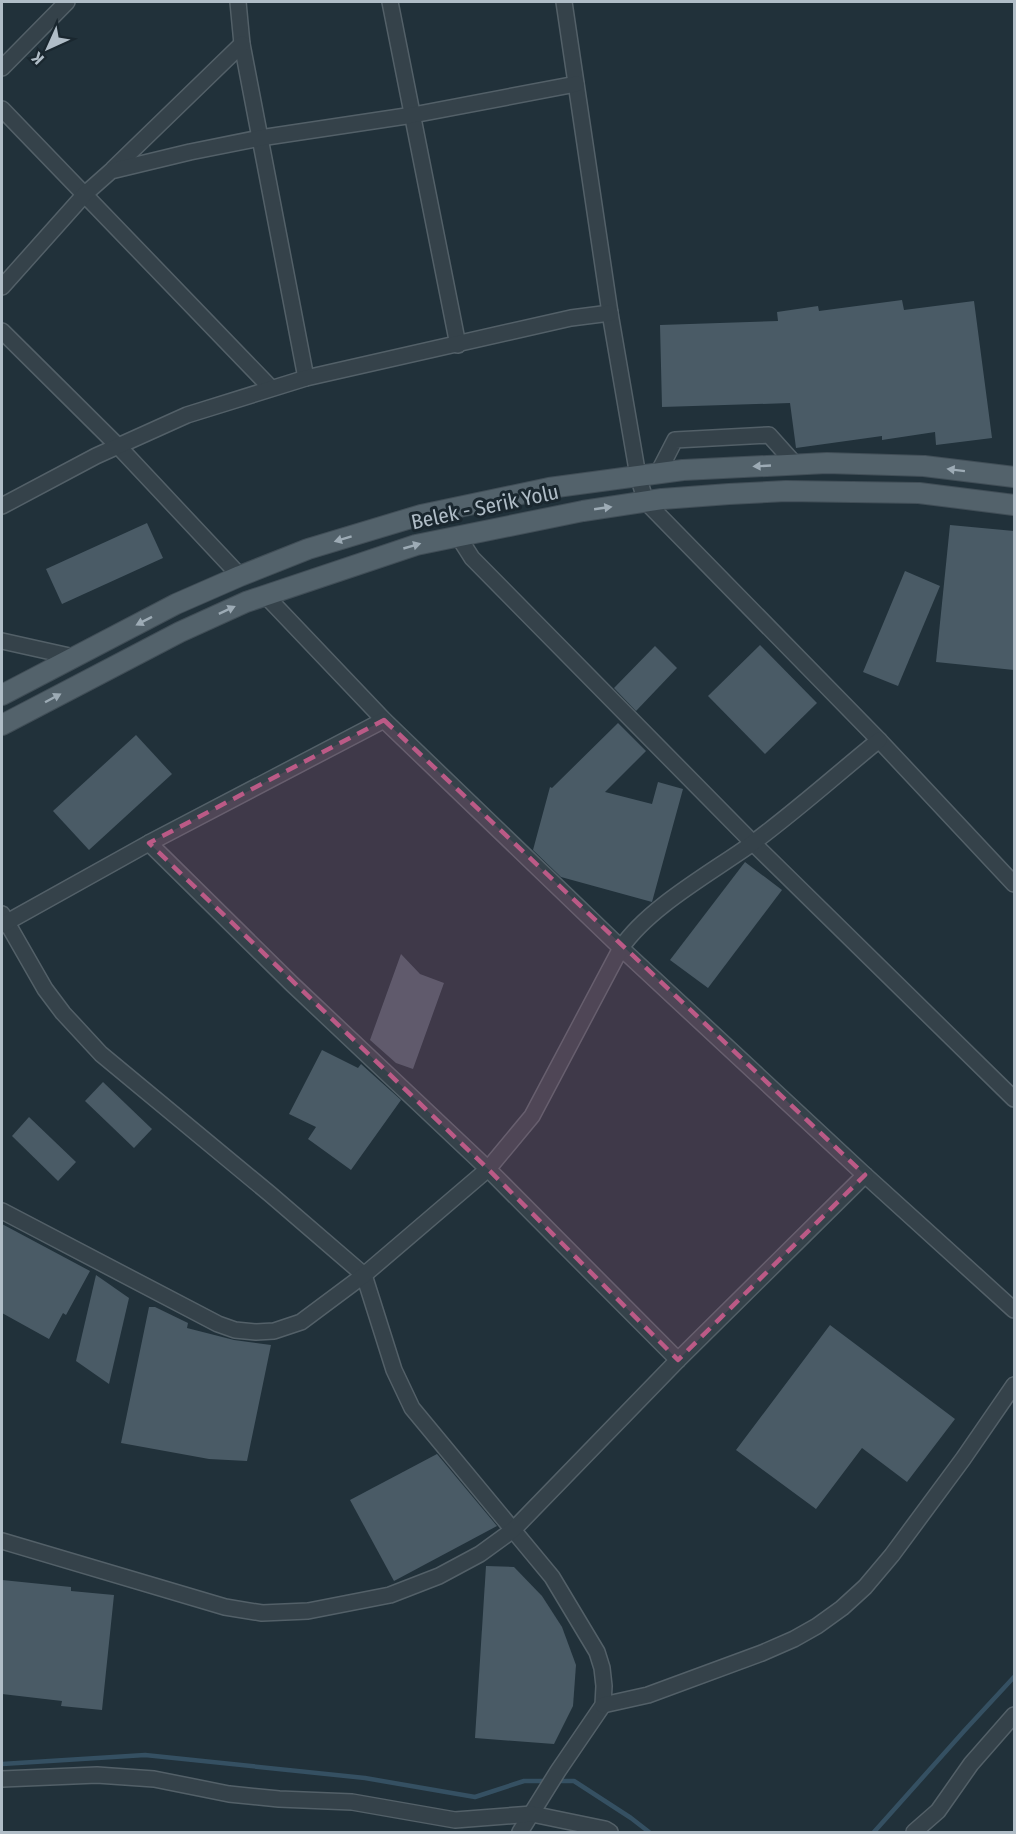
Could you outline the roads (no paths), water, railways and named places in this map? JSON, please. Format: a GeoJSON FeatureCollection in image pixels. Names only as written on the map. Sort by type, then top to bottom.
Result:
{"type":"FeatureCollection","features":[{"type":"Feature","properties":{"kind":"main road","name":"Belek - Serik Yolu"},"geometry":{"type":"LineString","coordinates":[[2,695],[176,604],[240,576],[308,549],[421,515],[549,488],[683,470],[827,463],[924,466],[1014,477]]}},
{"type":"Feature","properties":{"kind":"main road","name":"Belek - Serik Yolu"},"geometry":{"type":"LineString","coordinates":[[2,725],[180,632],[246,602],[416,545],[583,511],[646,502],[786,491],[919,493],[1014,505]]}},
{"type":"Feature","properties":{"kind":"street"},"geometry":{"type":"LineString","coordinates":[[2,68],[67,2]]}},
{"type":"Feature","properties":{"kind":"street"},"geometry":{"type":"LineString","coordinates":[[238,2],[242,44],[306,378]]}},
{"type":"Feature","properties":{"kind":"street"},"geometry":{"type":"LineString","coordinates":[[390,2],[458,345]]}},
{"type":"Feature","properties":{"kind":"street"},"geometry":{"type":"LineString","coordinates":[[564,2],[610,313],[638,476],[646,502],[879,740],[1014,884]]}},
{"type":"Feature","properties":{"kind":"street"},"geometry":{"type":"LineString","coordinates":[[2,287],[85,194],[242,44]]}},
{"type":"Feature","properties":{"kind":"street"},"geometry":{"type":"LineString","coordinates":[[111,171],[260,138],[413,116],[576,84]]}},
{"type":"Feature","properties":{"kind":"street"},"geometry":{"type":"LineString","coordinates":[[2,109],[271,388]]}},
{"type":"Feature","properties":{"kind":"street"},"geometry":{"type":"LineString","coordinates":[[2,506],[96,456],[187,415],[271,388],[571,318],[610,313]]}},
{"type":"Feature","properties":{"kind":"street"},"geometry":{"type":"LineString","coordinates":[[4,339],[119,447],[240,576]]}},
{"type":"Feature","properties":{"kind":"street"},"geometry":{"type":"LineString","coordinates":[[658,473],[675,440],[770,435],[795,464]]}},
{"type":"Feature","properties":{"kind":"street"},"geometry":{"type":"LineString","coordinates":[[458,536],[472,558],[753,843],[1014,1099]]}},
{"type":"Feature","properties":{"kind":"street"},"geometry":{"type":"LineString","coordinates":[[266,596],[384,720],[621,948],[1014,1310]]}},
{"type":"Feature","properties":{"kind":"street"},"geometry":{"type":"LineString","coordinates":[[2,641],[74,657]]}},
{"type":"Feature","properties":{"kind":"street"},"geometry":{"type":"LineString","coordinates":[[384,720],[3,920],[45,989],[95,1048],[364,1275],[394,1370],[412,1408],[552,1577],[597,1652],[602,1668],[603,1705],[558,1771],[520,1833]]}},
{"type":"Feature","properties":{"kind":"street"},"geometry":{"type":"LineString","coordinates":[[2,1211],[218,1324],[235,1330],[256,1332],[274,1331],[301,1322],[364,1275],[488,1168],[532,1116],[621,948],[643,921],[753,843],[879,740]]}},
{"type":"Feature","properties":{"kind":"street"},"geometry":{"type":"LineString","coordinates":[[149,843],[292,984],[488,1168],[678,1360]]}},
{"type":"Feature","properties":{"kind":"street"},"geometry":{"type":"LineString","coordinates":[[2,1541],[225,1606],[262,1613],[308,1611],[390,1595],[415,1587],[462,1564],[513,1530],[678,1360],[865,1175]]}},
{"type":"Feature","properties":{"kind":"street"},"geometry":{"type":"LineString","coordinates":[[603,1705],[648,1695],[762,1653],[794,1640],[842,1608],[865,1587],[892,1555],[963,1460],[1014,1385]]}},
{"type":"Feature","properties":{"kind":"street"},"geometry":{"type":"LineString","coordinates":[[914,1833],[938,1811],[971,1764],[1014,1715]]}},
{"type":"Feature","properties":{"kind":"street"},"geometry":{"type":"LineString","coordinates":[[2,1779],[97,1775],[154,1779],[229,1794],[352,1802],[455,1820],[532,1814],[604,1829],[610,1833]]}},
{"type":"Feature","properties":{"kind":"waterway"},"geometry":{"type":"LineString","coordinates":[[874,1832],[1014,1677]]}},
{"type":"Feature","properties":{"kind":"waterway"},"geometry":{"type":"LineString","coordinates":[[2,1764],[145,1755],[365,1778],[475,1797],[524,1781],[548,1781]]}},
{"type":"Feature","properties":{"kind":"waterway"},"geometry":{"type":"LineString","coordinates":[[556,1781],[574,1781],[649,1832]]}}]}
